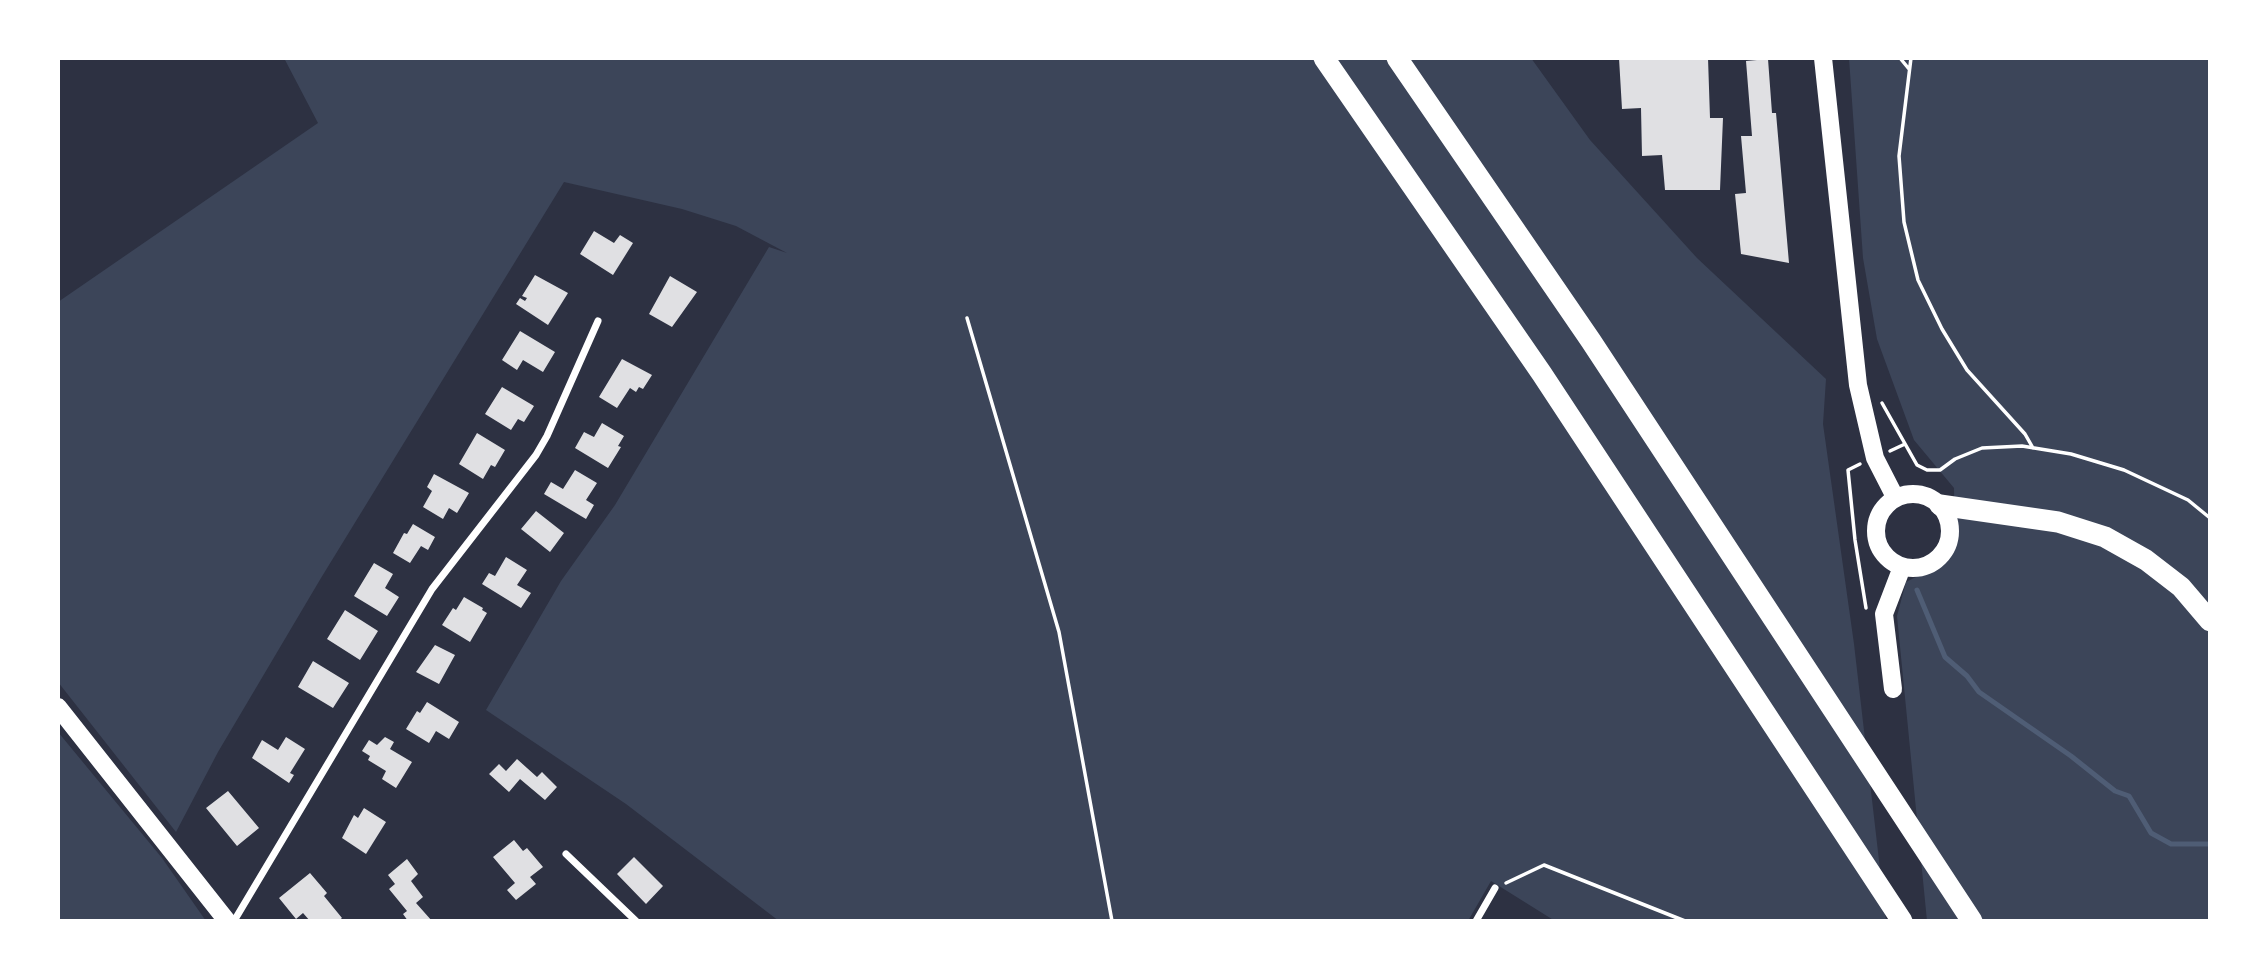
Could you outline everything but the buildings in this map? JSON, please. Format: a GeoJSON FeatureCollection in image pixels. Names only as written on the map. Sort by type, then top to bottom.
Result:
{"type":"FeatureCollection","features":[{"type":"Feature","properties":{"kind":"highway"},"geometry":{"type":"LineString","coordinates":[[1324,58],[1542,374],[1902,921]]}},
{"type":"Feature","properties":{"kind":"highway"},"geometry":{"type":"LineString","coordinates":[[1397,58],[1591,341],[1972,921]]}},
{"type":"Feature","properties":{"kind":"highway"},"geometry":{"type":"LineString","coordinates":[[1940,505],[2058,522],[2105,537],[2146,559],[2181,587],[2210,621]]}},
{"type":"Feature","properties":{"kind":"main road"},"geometry":{"type":"LineString","coordinates":[[1823,58],[1858,385],[1875,458],[1895,497]]}},
{"type":"Feature","properties":{"kind":"main road"},"geometry":{"type":"LineString","coordinates":[[1919,493],[1940,505],[1947,516],[1950,530],[1948,544],[1941,556],[1930,564],[1916,568],[1902,567],[1882,552],[1876,540],[1875,528],[1878,515],[1885,505],[1895,497],[1919,493]]}},
{"type":"Feature","properties":{"kind":"main road"},"geometry":{"type":"LineString","coordinates":[[1893,689],[1884,614],[1902,567]]}},
{"type":"Feature","properties":{"kind":"main road"},"geometry":{"type":"LineString","coordinates":[[58,706],[227,921]]}},
{"type":"Feature","properties":{"kind":"street"},"geometry":{"type":"LineString","coordinates":[[234,921],[432,589],[536,455],[553,424],[598,321]]}},
{"type":"Feature","properties":{"kind":"street"},"geometry":{"type":"LineString","coordinates":[[566,854],[636,921]]}},
{"type":"Feature","properties":{"kind":"street"},"geometry":{"type":"LineString","coordinates":[[1476,921],[1494,888]]}},
{"type":"Feature","properties":{"kind":"path"},"geometry":{"type":"LineString","coordinates":[[1900,58],[1909,69]]}},
{"type":"Feature","properties":{"kind":"path"},"geometry":{"type":"LineString","coordinates":[[1911,58],[1899,156],[1904,222],[1918,280],[1942,329],[1967,370],[2025,433],[2033,448]]}},
{"type":"Feature","properties":{"kind":"path"},"geometry":{"type":"LineString","coordinates":[[967,318],[1059,632],[1112,921]]}},
{"type":"Feature","properties":{"kind":"path"},"geometry":{"type":"LineString","coordinates":[[1878,398],[1917,465],[1927,470],[1940,470],[1955,459],[1982,448],[2022,446],[2071,454],[2124,470],[2188,500],[2210,518]]}},
{"type":"Feature","properties":{"kind":"path"},"geometry":{"type":"LineString","coordinates":[[1866,608],[1847,470],[1905,444]]}},
{"type":"Feature","properties":{"kind":"path"},"geometry":{"type":"LineString","coordinates":[[1494,888],[1544,865],[1685,921]]}},
{"type":"Feature","properties":{"kind":"shaded area"},"geometry":{"type":"Polygon","coordinates":[[[284,58],[1531,58],[1590,140],[1697,258],[1826,379],[1823,424],[1854,644],[1886,921],[1555,921],[1491,881],[1468,921],[779,921],[626,804],[486,710],[561,581],[615,505],[769,247],[787,253],[736,226],[682,209],[564,182],[321,578],[218,752],[176,832],[58,682],[58,302],[318,123],[284,58]]]}},
{"type":"Feature","properties":{"kind":"shaded area"},"geometry":{"type":"Polygon","coordinates":[[[1849,58],[2210,58],[2210,921],[1927,921],[1897,616],[1906,582],[1940,565],[1955,543],[1954,488],[1914,440],[1877,339],[1863,258],[1849,58]]]}},
{"type":"Feature","properties":{"kind":"shaded area"},"geometry":{"type":"Polygon","coordinates":[[[58,732],[162,858],[206,921],[58,921],[58,732]]]}},
{"type":"Feature","properties":{"kind":"waterway"},"geometry":{"type":"LineString","coordinates":[[1917,590],[1945,657],[1967,676],[1979,692],[2071,756],[2115,791],[2129,796],[2151,833],[2171,844],[2210,844]]}}]}
